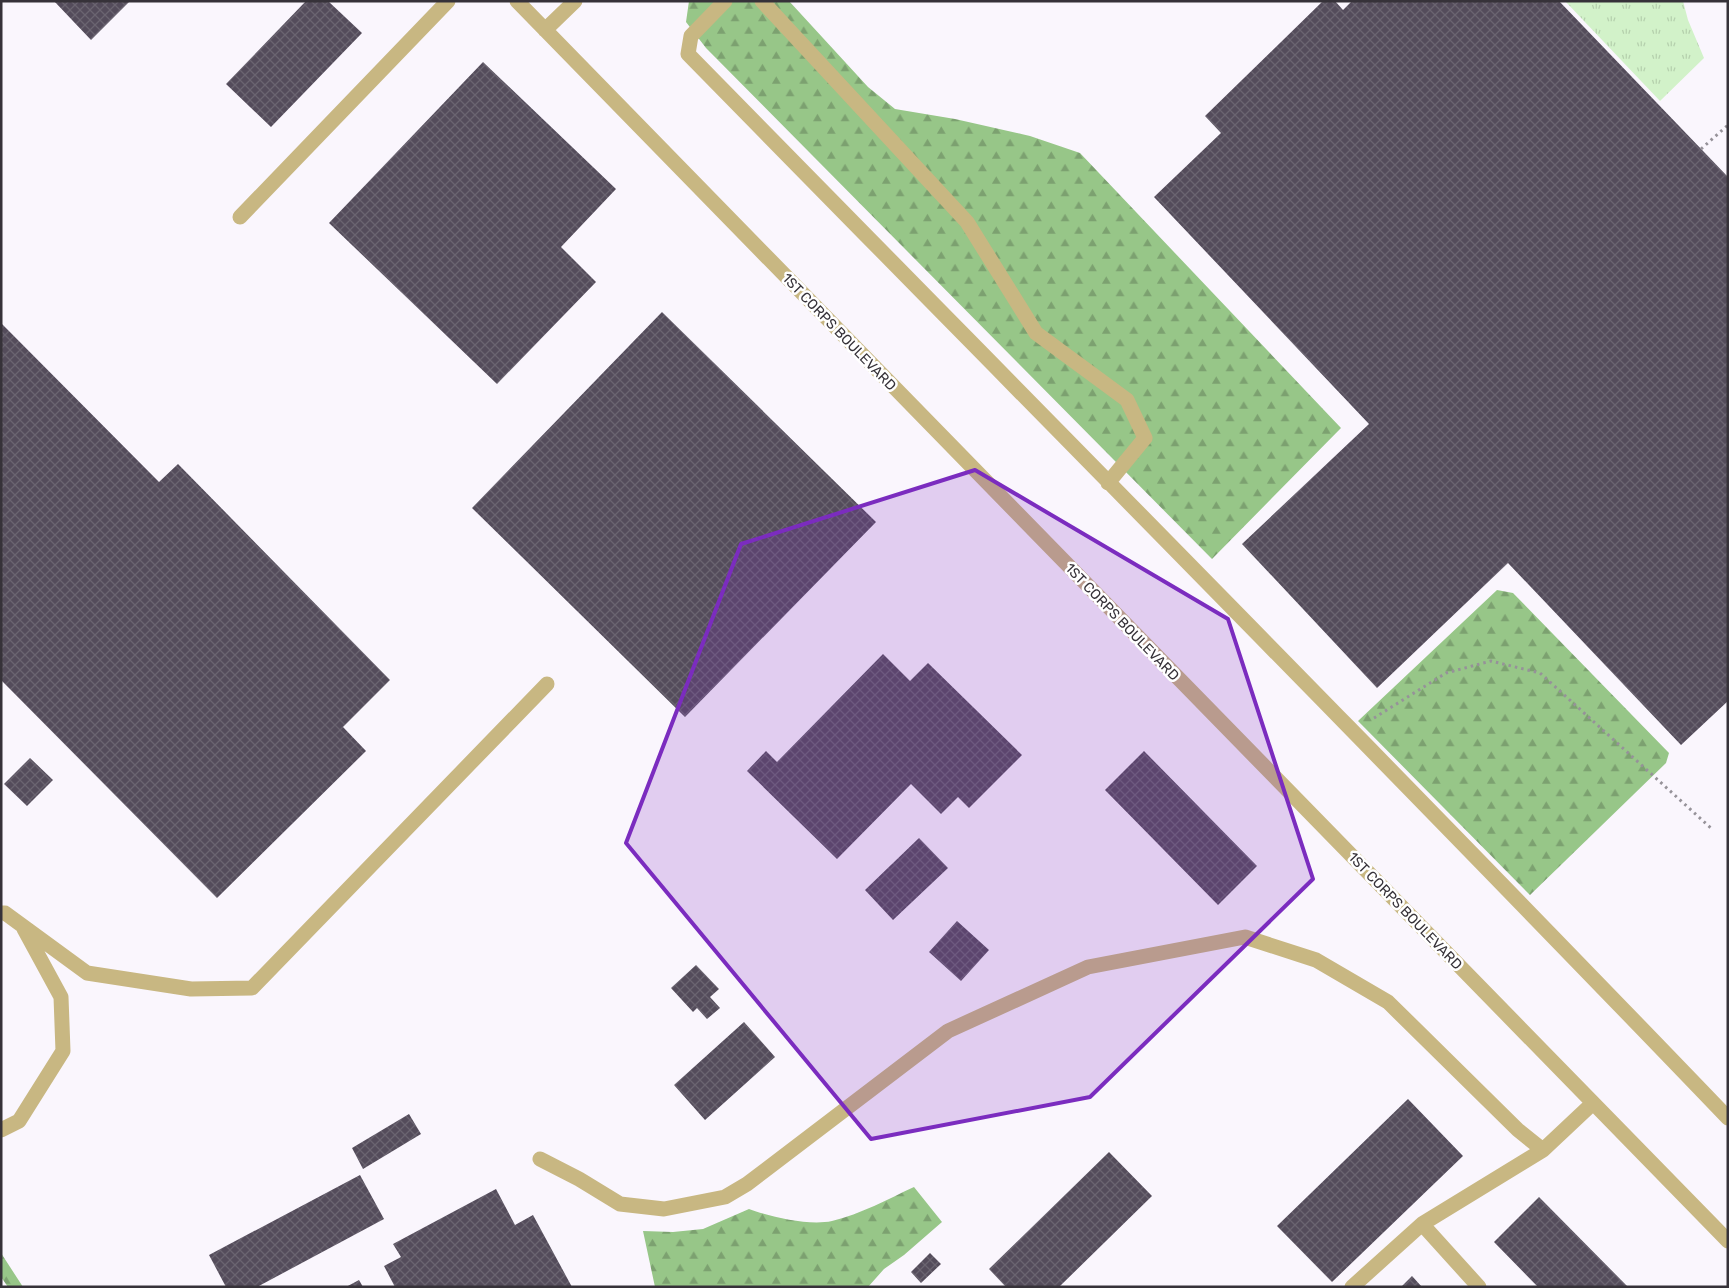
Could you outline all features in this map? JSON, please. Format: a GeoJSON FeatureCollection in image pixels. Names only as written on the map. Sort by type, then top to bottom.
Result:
{"type":"FeatureCollection","features":[{"type":"Feature","properties":{"kind":"lane"},"geometry":{"type":"LineString","coordinates":[[240,217],[448,1]]}},
{"type":"Feature","properties":{"kind":"lane","name":"1ST CORPS BOULEVARD"},"geometry":{"type":"LineString","coordinates":[[517,1],[1728,1241]]}},
{"type":"Feature","properties":{"kind":"lane"},"geometry":{"type":"LineString","coordinates":[[545,30],[575,1]]}},
{"type":"Feature","properties":{"kind":"lane"},"geometry":{"type":"LineString","coordinates":[[725,1],[691,36],[688,54],[1354,731],[1728,1118]]}},
{"type":"Feature","properties":{"kind":"lane"},"geometry":{"type":"LineString","coordinates":[[762,1],[968,222],[1036,333],[1127,400],[1145,438],[1108,483]]}},
{"type":"Feature","properties":{"kind":"lane"},"geometry":{"type":"LineString","coordinates":[[1,913],[6,913],[87,973],[191,989],[252,988],[547,684]]}},
{"type":"Feature","properties":{"kind":"lane"},"geometry":{"type":"LineString","coordinates":[[1,1130],[20,1121],[63,1051],[62,998],[22,925]]}},
{"type":"Feature","properties":{"kind":"lane"},"geometry":{"type":"LineString","coordinates":[[540,1159],[579,1179],[620,1204],[664,1209],[725,1197],[747,1184],[948,1030],[1088,967],[1244,937],[1316,960],[1388,1002],[1518,1130],[1543,1150]]}},
{"type":"Feature","properties":{"kind":"lane"},"geometry":{"type":"LineString","coordinates":[[1352,1287],[1422,1224],[1543,1150],[1593,1103]]}},
{"type":"Feature","properties":{"kind":"lane"},"geometry":{"type":"LineString","coordinates":[[1422,1224],[1479,1287]]}},
{"type":"Feature","properties":{"kind":"path"},"geometry":{"type":"LineString","coordinates":[[1701,149],[1728,125]]}},
{"type":"Feature","properties":{"kind":"path"},"geometry":{"type":"LineString","coordinates":[[1354,731],[1446,673],[1491,661],[1540,673],[1712,829]]}},
{"type":"Feature","properties":{"kind":"highlighted area"},"geometry":{"type":"Polygon","coordinates":[[[975,470],[1228,619],[1313,879],[1090,1097],[871,1139],[626,843],[741,544],[975,470]]]}},
{"type":"Feature","properties":{"kind":"green space"},"geometry":{"type":"Polygon","coordinates":[[[689,1],[789,1],[868,87],[895,109],[955,119],[1030,136],[1080,153],[1341,428],[1212,559],[706,48],[686,22],[689,1]]]}},
{"type":"Feature","properties":{"kind":"green space"},"geometry":{"type":"Polygon","coordinates":[[[1565,1],[1683,1],[1688,20],[1704,58],[1660,101],[1565,1]]]}},
{"type":"Feature","properties":{"kind":"green space"},"geometry":{"type":"Polygon","coordinates":[[[1497,590],[1513,593],[1669,753],[1666,763],[1530,895],[1358,721],[1497,590]]]}},
{"type":"Feature","properties":{"kind":"green space"},"geometry":{"type":"Polygon","coordinates":[[[914,1187],[942,1222],[904,1255],[884,1269],[868,1287],[655,1287],[643,1231],[673,1232],[703,1229],[749,1209],[801,1222],[832,1221],[864,1210],[914,1187]]]}},
{"type":"Feature","properties":{"kind":"green space"},"geometry":{"type":"Polygon","coordinates":[[[1,1253],[23,1287],[8,1287],[1,1277],[1,1253]]]}},
{"type":"Feature","properties":{"kind":"building"},"geometry":{"type":"Polygon","coordinates":[[[54,1],[130,1],[91,40],[54,1]]]}},
{"type":"Feature","properties":{"kind":"building"},"geometry":{"type":"Polygon","coordinates":[[[306,1],[328,1],[362,33],[271,127],[226,84],[306,1]]]}},
{"type":"Feature","properties":{"kind":"building"},"geometry":{"type":"Polygon","coordinates":[[[1323,1],[1335,1],[1343,10],[1352,1],[1559,1],[1728,177],[1728,701],[1681,745],[1508,563],[1377,688],[1242,544],[1369,424],[1154,197],[1221,133],[1205,116],[1323,1]]]}},
{"type":"Feature","properties":{"kind":"building"},"geometry":{"type":"Polygon","coordinates":[[[483,62],[616,189],[561,247],[596,282],[497,384],[329,223],[483,62]]]}},
{"type":"Feature","properties":{"kind":"building"},"geometry":{"type":"Polygon","coordinates":[[[662,312],[876,522],[685,717],[472,508],[662,312]]]}},
{"type":"Feature","properties":{"kind":"building"},"geometry":{"type":"Polygon","coordinates":[[[1,323],[159,482],[178,464],[390,680],[343,727],[366,751],[217,898],[1,680],[1,323]]]}},
{"type":"Feature","properties":{"kind":"building"},"geometry":{"type":"Polygon","coordinates":[[[883,654],[910,681],[928,663],[1022,755],[969,808],[958,797],[941,814],[911,784],[837,859],[747,771],[766,751],[777,762],[883,654]]]}},
{"type":"Feature","properties":{"kind":"building"},"geometry":{"type":"Polygon","coordinates":[[[1144,751],[1257,866],[1218,905],[1105,790],[1144,751]]]}},
{"type":"Feature","properties":{"kind":"building"},"geometry":{"type":"Polygon","coordinates":[[[30,758],[53,780],[27,806],[4,784],[30,758]]]}},
{"type":"Feature","properties":{"kind":"building"},"geometry":{"type":"Polygon","coordinates":[[[919,838],[948,868],[893,920],[865,890],[919,838]]]}},
{"type":"Feature","properties":{"kind":"building"},"geometry":{"type":"Polygon","coordinates":[[[957,921],[989,950],[961,981],[929,952],[957,921]]]}},
{"type":"Feature","properties":{"kind":"building"},"geometry":{"type":"Polygon","coordinates":[[[696,965],[719,989],[710,997],[720,1008],[707,1019],[697,1008],[693,1012],[671,988],[696,965]]]}},
{"type":"Feature","properties":{"kind":"building"},"geometry":{"type":"Polygon","coordinates":[[[744,1022],[775,1057],[705,1120],[674,1085],[744,1022]]]}},
{"type":"Feature","properties":{"kind":"building"},"geometry":{"type":"Polygon","coordinates":[[[1408,1099],[1463,1156],[1332,1282],[1277,1226],[1408,1099]]]}},
{"type":"Feature","properties":{"kind":"building"},"geometry":{"type":"Polygon","coordinates":[[[409,1114],[421,1134],[363,1169],[352,1148],[409,1114]]]}},
{"type":"Feature","properties":{"kind":"building"},"geometry":{"type":"Polygon","coordinates":[[[1109,1152],[1152,1196],[1059,1287],[1006,1287],[989,1269],[1109,1152]]]}},
{"type":"Feature","properties":{"kind":"building"},"geometry":{"type":"Polygon","coordinates":[[[360,1175],[384,1219],[257,1287],[226,1287],[209,1255],[360,1175]]]}},
{"type":"Feature","properties":{"kind":"building"},"geometry":{"type":"Polygon","coordinates":[[[496,1189],[515,1225],[533,1215],[572,1287],[395,1287],[384,1266],[401,1257],[393,1244],[496,1189]]]}},
{"type":"Feature","properties":{"kind":"building"},"geometry":{"type":"Polygon","coordinates":[[[1539,1197],[1628,1287],[1538,1287],[1494,1242],[1539,1197]]]}},
{"type":"Feature","properties":{"kind":"building"},"geometry":{"type":"Polygon","coordinates":[[[930,1253],[941,1264],[921,1283],[911,1272],[930,1253]]]}},
{"type":"Feature","properties":{"kind":"building"},"geometry":{"type":"Polygon","coordinates":[[[1412,1276],[1422,1287],[1401,1287],[1412,1276]]]}},
{"type":"Feature","properties":{"kind":"building"},"geometry":{"type":"Polygon","coordinates":[[[359,1280],[363,1287],[346,1287],[359,1280]]]}}]}
